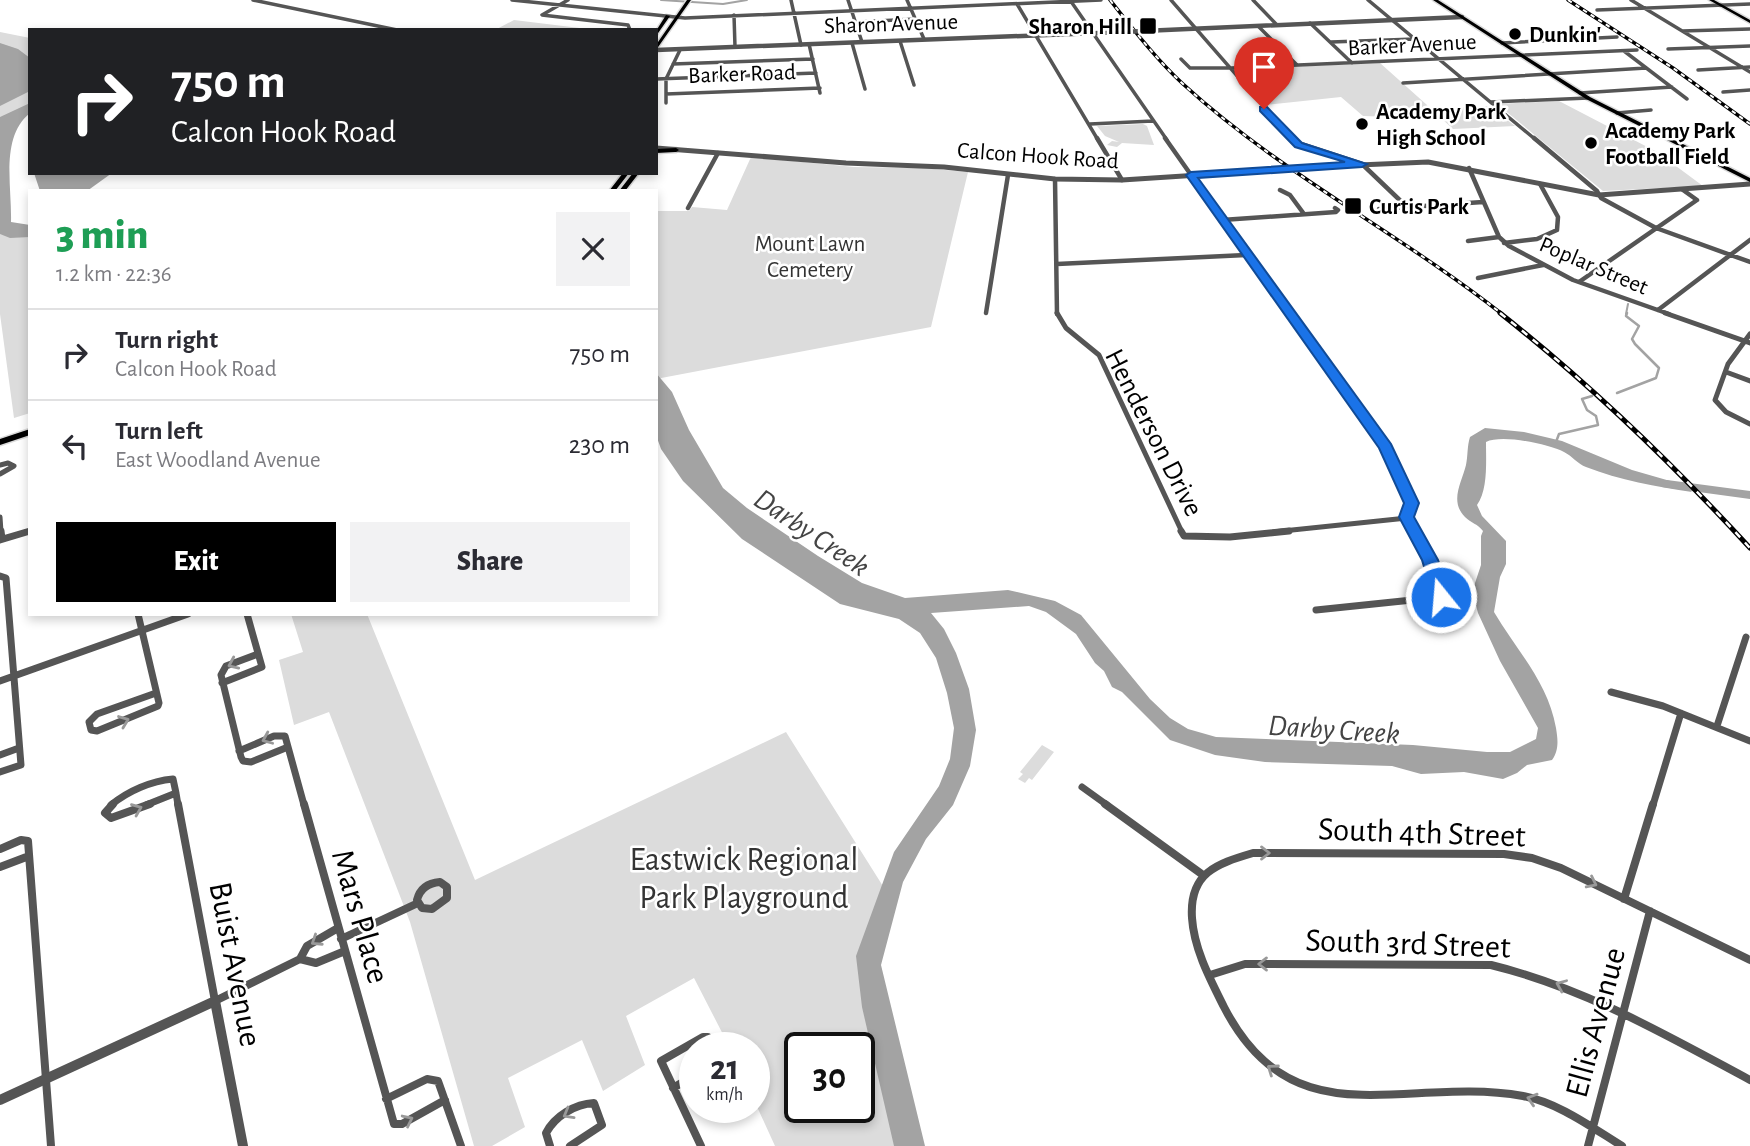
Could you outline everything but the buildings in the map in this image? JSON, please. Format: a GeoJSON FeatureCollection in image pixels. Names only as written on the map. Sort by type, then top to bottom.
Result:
{"type":"FeatureCollection","features":[{"type":"Feature","properties":{"kind":"main road"},"geometry":{"type":"LineString","coordinates":[[1435,0],[1580,93],[1750,182]]}},
{"type":"Feature","properties":{"kind":"main road"},"geometry":{"type":"LineString","coordinates":[[1711,0],[1750,22]]}},
{"type":"Feature","properties":{"kind":"main road"},"geometry":{"type":"LineString","coordinates":[[658,32],[684,1]]}},
{"type":"Feature","properties":{"kind":"main road"},"geometry":{"type":"LineString","coordinates":[[658,46],[684,1]]}},
{"type":"Feature","properties":{"kind":"main road"},"geometry":{"type":"LineString","coordinates":[[658,149],[676,150]]}},
{"type":"Feature","properties":{"kind":"main road"},"geometry":{"type":"LineString","coordinates":[[614,189],[624,175]]}},
{"type":"Feature","properties":{"kind":"main road"},"geometry":{"type":"LineString","coordinates":[[624,189],[634,175]]}},
{"type":"Feature","properties":{"kind":"main road"},"geometry":{"type":"LineString","coordinates":[[0,436],[28,428]]}},
{"type":"Feature","properties":{"kind":"main road"},"geometry":{"type":"LineString","coordinates":[[0,442],[28,433]]}},
{"type":"Feature","properties":{"kind":"street"},"geometry":{"type":"LineString","coordinates":[[253,0],[387,28]]}},
{"type":"Feature","properties":{"kind":"street"},"geometry":{"type":"LineString","coordinates":[[512,0],[675,18],[1101,0]]}},
{"type":"Feature","properties":{"kind":"street"},"geometry":{"type":"LineString","coordinates":[[568,0],[542,15],[628,25],[629,28]]}},
{"type":"Feature","properties":{"kind":"street"},"geometry":{"type":"LineString","coordinates":[[791,0],[801,45]]}},
{"type":"Feature","properties":{"kind":"street"},"geometry":{"type":"LineString","coordinates":[[849,0],[862,42]]}},
{"type":"Feature","properties":{"kind":"street"},"geometry":{"type":"LineString","coordinates":[[907,0],[924,39]]}},
{"type":"Feature","properties":{"kind":"street"},"geometry":{"type":"LineString","coordinates":[[1171,0],[1259,104],[1295,142],[1362,164],[1407,207]]}},
{"type":"Feature","properties":{"kind":"street"},"geometry":{"type":"LineString","coordinates":[[1253,0],[1277,25]]}},
{"type":"Feature","properties":{"kind":"street"},"geometry":{"type":"LineString","coordinates":[[1368,0],[1599,195],[1656,228],[1750,262]]}},
{"type":"Feature","properties":{"kind":"street"},"geometry":{"type":"LineString","coordinates":[[1631,0],[1750,72]]}},
{"type":"Feature","properties":{"kind":"street"},"geometry":{"type":"LineString","coordinates":[[1070,1],[1246,254],[1386,447],[1412,503],[1407,517],[1430,560],[1441,597],[1316,610]]}},
{"type":"Feature","properties":{"kind":"street"},"geometry":{"type":"LineString","coordinates":[[1016,2],[1122,180]]}},
{"type":"Feature","properties":{"kind":"street"},"geometry":{"type":"LineString","coordinates":[[1597,10],[1750,4]]}},
{"type":"Feature","properties":{"kind":"street"},"geometry":{"type":"LineString","coordinates":[[734,15],[735,47]]}},
{"type":"Feature","properties":{"kind":"street","name":"Sharon Avenue"},"geometry":{"type":"LineString","coordinates":[[658,49],[1462,17]]}},
{"type":"Feature","properties":{"kind":"street"},"geometry":{"type":"LineString","coordinates":[[856,22],[916,19]]}},
{"type":"Feature","properties":{"kind":"street"},"geometry":{"type":"LineString","coordinates":[[1311,23],[1352,63]]}},
{"type":"Feature","properties":{"kind":"street"},"geometry":{"type":"LineString","coordinates":[[1258,26],[1297,65]]}},
{"type":"Feature","properties":{"kind":"street"},"geometry":{"type":"LineString","coordinates":[[1682,31],[1750,29]]}},
{"type":"Feature","properties":{"kind":"street"},"geometry":{"type":"LineString","coordinates":[[1502,43],[1617,37]]}},
{"type":"Feature","properties":{"kind":"street"},"geometry":{"type":"LineString","coordinates":[[1331,42],[1415,39]]}},
{"type":"Feature","properties":{"kind":"street"},"geometry":{"type":"LineString","coordinates":[[900,41],[914,85]]}},
{"type":"Feature","properties":{"kind":"street"},"geometry":{"type":"LineString","coordinates":[[852,43],[865,89]]}},
{"type":"Feature","properties":{"kind":"street"},"geometry":{"type":"LineString","coordinates":[[658,79],[816,73],[809,44]]}},
{"type":"Feature","properties":{"kind":"street"},"geometry":{"type":"LineString","coordinates":[[1668,49],[1750,46]]}},
{"type":"Feature","properties":{"kind":"street"},"geometry":{"type":"LineString","coordinates":[[666,103],[666,79],[680,50]]}},
{"type":"Feature","properties":{"kind":"street","name":"Barker Avenue"},"geometry":{"type":"LineString","coordinates":[[1181,60],[1190,68],[1231,68],[1637,50]]}},
{"type":"Feature","properties":{"kind":"street"},"geometry":{"type":"LineString","coordinates":[[1624,51],[1687,99]]}},
{"type":"Feature","properties":{"kind":"street"},"geometry":{"type":"LineString","coordinates":[[673,64],[813,59]]}},
{"type":"Feature","properties":{"kind":"street"},"geometry":{"type":"LineString","coordinates":[[1698,70],[1750,67]]}},
{"type":"Feature","properties":{"kind":"street"},"geometry":{"type":"LineString","coordinates":[[1403,83],[1646,68]]}},
{"type":"Feature","properties":{"kind":"street","name":"Barker Road"},"geometry":{"type":"LineString","coordinates":[[666,94],[820,90],[816,73]]}},
{"type":"Feature","properties":{"kind":"street"},"geometry":{"type":"LineString","coordinates":[[1580,93],[1672,88]]}},
{"type":"Feature","properties":{"kind":"street"},"geometry":{"type":"LineString","coordinates":[[1723,92],[1750,90]]}},
{"type":"Feature","properties":{"kind":"street"},"geometry":{"type":"LineString","coordinates":[[1491,102],[1588,97]]}},
{"type":"Feature","properties":{"kind":"street"},"geometry":{"type":"LineString","coordinates":[[1617,113],[1651,110]]}},
{"type":"Feature","properties":{"kind":"street"},"geometry":{"type":"LineString","coordinates":[[1090,124],[1153,121]]}},
{"type":"Feature","properties":{"kind":"street","name":"Calcon Hook Road"},"geometry":{"type":"LineString","coordinates":[[676,150],[846,163],[944,167],[1055,179],[1122,180],[1428,162],[1599,195],[1684,190],[1750,182]]}},
{"type":"Feature","properties":{"kind":"street"},"geometry":{"type":"LineString","coordinates":[[688,208],[718,153]]}},
{"type":"Feature","properties":{"kind":"street","name":"Poplar Street"},"geometry":{"type":"LineString","coordinates":[[1469,168],[1504,243],[1579,282],[1750,343]]}},
{"type":"Feature","properties":{"kind":"street"},"geometry":{"type":"LineString","coordinates":[[986,313],[1008,175]]}},
{"type":"Feature","properties":{"kind":"street","name":"Henderson Drive"},"geometry":{"type":"LineString","coordinates":[[1055,179],[1057,314],[1066,328],[1099,355],[1184,536],[1230,537],[1407,517]]}},
{"type":"Feature","properties":{"kind":"street"},"geometry":{"type":"LineString","coordinates":[[1504,243],[1537,239],[1557,230],[1558,216],[1540,184]]}},
{"type":"Feature","properties":{"kind":"street"},"geometry":{"type":"LineString","coordinates":[[1280,190],[1290,195],[1304,215]]}},
{"type":"Feature","properties":{"kind":"street"},"geometry":{"type":"LineString","coordinates":[[1579,282],[1697,200],[1684,190]]}},
{"type":"Feature","properties":{"kind":"street"},"geometry":{"type":"LineString","coordinates":[[1379,209],[1483,202]]}},
{"type":"Feature","properties":{"kind":"street"},"geometry":{"type":"LineString","coordinates":[[1222,220],[1336,212],[1338,210],[1335,208]]}},
{"type":"Feature","properties":{"kind":"street"},"geometry":{"type":"LineString","coordinates":[[1468,241],[1499,237]]}},
{"type":"Feature","properties":{"kind":"street"},"geometry":{"type":"LineString","coordinates":[[1658,310],[1750,240]]}},
{"type":"Feature","properties":{"kind":"street"},"geometry":{"type":"LineString","coordinates":[[1057,264],[1098,264],[1246,254]]}},
{"type":"Feature","properties":{"kind":"street"},"geometry":{"type":"LineString","coordinates":[[1478,278],[1543,265]]}},
{"type":"Feature","properties":{"kind":"street"},"geometry":{"type":"LineString","coordinates":[[1750,334],[1742,340],[1715,400],[1726,412],[1750,424]]}},
{"type":"Feature","properties":{"kind":"street"},"geometry":{"type":"LineString","coordinates":[[1726,372],[1750,381]]}},
{"type":"Feature","properties":{"kind":"street"},"geometry":{"type":"LineString","coordinates":[[0,465],[8,463],[14,466],[11,471],[0,474]]}},
{"type":"Feature","properties":{"kind":"street"},"geometry":{"type":"LineString","coordinates":[[0,517],[1,540],[28,532]]}},
{"type":"Feature","properties":{"kind":"street"},"geometry":{"type":"LineString","coordinates":[[0,576],[6,578],[3,586],[21,765],[0,772]]}},
{"type":"Feature","properties":{"kind":"street"},"geometry":{"type":"LineString","coordinates":[[138,616],[141,631],[156,694],[158,706],[97,731],[91,730],[89,722],[97,714],[156,694]]}},
{"type":"Feature","properties":{"kind":"street"},"geometry":{"type":"LineString","coordinates":[[0,681],[182,616]]}},
{"type":"Feature","properties":{"kind":"street"},"geometry":{"type":"LineString","coordinates":[[222,684],[262,667],[248,616]]}},
{"type":"Feature","properties":{"kind":"street"},"geometry":{"type":"LineString","coordinates":[[1717,726],[1746,637]]}},
{"type":"Feature","properties":{"kind":"street"},"geometry":{"type":"LineString","coordinates":[[239,751],[279,734],[285,736],[288,747],[251,762],[243,761],[239,751],[222,684],[223,669],[258,654]]}},
{"type":"Feature","properties":{"kind":"street"},"geometry":{"type":"LineString","coordinates":[[1611,692],[1682,713],[1750,741]]}},
{"type":"Feature","properties":{"kind":"street"},"geometry":{"type":"LineString","coordinates":[[1624,899],[1682,713]]}},
{"type":"Feature","properties":{"kind":"street","name":"Mars Place"},"geometry":{"type":"LineString","coordinates":[[288,747],[392,1120],[398,1125],[445,1100]]}},
{"type":"Feature","properties":{"kind":"street"},"geometry":{"type":"LineString","coordinates":[[0,755],[19,748]]}},
{"type":"Feature","properties":{"kind":"street"},"geometry":{"type":"LineString","coordinates":[[173,779],[176,793],[114,818],[105,813],[113,801],[163,780],[173,779]]}},
{"type":"Feature","properties":{"kind":"street"},"geometry":{"type":"LineString","coordinates":[[1082,787],[1203,875],[1192,897],[1190,923],[1193,939],[1240,1037],[1258,1059],[1294,1083],[1334,1094],[1511,1094],[1545,1103],[1622,1146]]}},
{"type":"Feature","properties":{"kind":"street","name":"Buist Avenue"},"geometry":{"type":"LineString","coordinates":[[176,793],[243,1146]]}},
{"type":"Feature","properties":{"kind":"street"},"geometry":{"type":"LineString","coordinates":[[0,849],[26,839],[51,1146]]}},
{"type":"Feature","properties":{"kind":"street","name":"South 4th Street"},"geometry":{"type":"LineString","coordinates":[[1203,875],[1230,858],[1253,853],[1504,854],[1549,863],[1750,960]]}},
{"type":"Feature","properties":{"kind":"street"},"geometry":{"type":"LineString","coordinates":[[0,867],[29,856]]}},
{"type":"Feature","properties":{"kind":"street"},"geometry":{"type":"LineString","coordinates":[[341,939],[418,903]]}},
{"type":"Feature","properties":{"kind":"street","name":"Ellis Avenue"},"geometry":{"type":"LineString","coordinates":[[1588,1146],[1650,911]]}},
{"type":"Feature","properties":{"kind":"street"},"geometry":{"type":"LineString","coordinates":[[0,1100],[300,959],[307,946],[338,928]]}},
{"type":"Feature","properties":{"kind":"street"},"geometry":{"type":"LineString","coordinates":[[300,959],[316,963],[345,951]]}},
{"type":"Feature","properties":{"kind":"street","name":"South 3rd Street"},"geometry":{"type":"LineString","coordinates":[[1210,975],[1245,964],[1491,965],[1527,972],[1623,1013],[1750,1080]]}},
{"type":"Feature","properties":{"kind":"street"},"geometry":{"type":"LineString","coordinates":[[679,1051],[661,1061],[701,1146]]}},
{"type":"Feature","properties":{"kind":"street"},"geometry":{"type":"LineString","coordinates":[[386,1099],[433,1079],[441,1086],[460,1143]]}},
{"type":"Feature","properties":{"kind":"street"},"geometry":{"type":"LineString","coordinates":[[673,1088],[679,1084]]}},
{"type":"Feature","properties":{"kind":"street"},"geometry":{"type":"LineString","coordinates":[[550,1146],[547,1133],[551,1124],[584,1104],[594,1103],[602,1125],[570,1146]]}},
{"type":"Feature","properties":{"kind":"green space"},"geometry":{"type":"Polygon","coordinates":[[[514,20],[580,28],[499,28],[514,20]]]}},
{"type":"Feature","properties":{"kind":"green space"},"geometry":{"type":"Polygon","coordinates":[[[0,32],[28,38],[28,105],[0,120],[0,32]]]}},
{"type":"Feature","properties":{"kind":"green space"},"geometry":{"type":"Polygon","coordinates":[[[1380,63],[1427,105],[1430,114],[1427,118],[1363,116],[1341,97],[1264,105],[1233,69],[1380,63]]]}},
{"type":"Feature","properties":{"kind":"green space"},"geometry":{"type":"Polygon","coordinates":[[[1559,101],[1657,152],[1703,186],[1603,191],[1497,104],[1559,101]]]}},
{"type":"Feature","properties":{"kind":"green space"},"geometry":{"type":"Polygon","coordinates":[[[1489,106],[1515,126],[1453,129],[1431,109],[1489,106]]]}},
{"type":"Feature","properties":{"kind":"green space"},"geometry":{"type":"Polygon","coordinates":[[[1097,126],[1147,126],[1154,145],[1107,145],[1112,141],[1119,142],[1105,136],[1097,126]]]}},
{"type":"Feature","properties":{"kind":"green space","name":"Mount Lawn Cemetery"},"geometry":{"type":"Polygon","coordinates":[[[751,157],[854,167],[968,172],[931,327],[658,379],[658,211],[689,211],[692,207],[727,210],[751,157]]]}},
{"type":"Feature","properties":{"kind":"green space"},"geometry":{"type":"Polygon","coordinates":[[[0,234],[28,236],[28,414],[14,418],[0,314],[0,234]]]}},
{"type":"Feature","properties":{"kind":"green space","name":"Eastwick Regional Park Playground"},"geometry":{"type":"Polygon","coordinates":[[[292,616],[368,616],[475,880],[786,732],[886,891],[859,973],[873,1032],[784,1032],[784,1123],[875,1123],[875,1039],[901,1146],[775,1146],[764,1123],[770,1123],[770,1032],[722,1032],[694,978],[626,1016],[645,1065],[603,1091],[582,1040],[508,1078],[525,1127],[492,1146],[474,1146],[410,922],[329,712],[294,725],[279,660],[303,652],[292,616]]]}},
{"type":"Feature","properties":{"kind":"green space"},"geometry":{"type":"Polygon","coordinates":[[[1042,745],[1054,752],[1032,780],[1029,778],[1025,783],[1018,779],[1023,774],[1020,772],[1042,745]]]}},
{"type":"Feature","properties":{"kind":"shaded area"},"geometry":{"type":"Polygon","coordinates":[[[0,43],[18,49],[28,56],[28,92],[0,106],[0,43]]]}},
{"type":"Feature","properties":{"kind":"shaded area"},"geometry":{"type":"Polygon","coordinates":[[[28,104],[28,115],[21,123],[11,149],[10,178],[11,222],[28,225],[28,237],[10,238],[0,234],[0,117],[28,104]]]}},
{"type":"Feature","properties":{"kind":"shaded area"},"geometry":{"type":"Polygon","coordinates":[[[35,175],[109,175],[90,189],[39,189],[35,175]]]}},
{"type":"Feature","properties":{"kind":"shaded area"},"geometry":{"type":"Polygon","coordinates":[[[658,375],[672,392],[689,430],[723,488],[747,508],[862,583],[905,598],[1008,590],[1055,601],[1081,615],[1150,699],[1170,718],[1188,729],[1216,737],[1413,745],[1487,752],[1510,752],[1536,739],[1538,728],[1500,661],[1474,598],[1474,586],[1481,565],[1483,531],[1460,511],[1457,498],[1470,437],[1485,428],[1524,432],[1562,441],[1632,470],[1684,485],[1692,492],[1612,476],[1583,466],[1564,452],[1537,443],[1503,439],[1486,442],[1485,484],[1477,505],[1482,516],[1506,541],[1506,564],[1500,577],[1494,612],[1539,681],[1552,711],[1557,741],[1552,760],[1527,765],[1503,779],[1464,772],[1421,774],[1392,766],[1265,762],[1215,755],[1170,740],[1122,692],[1112,687],[1104,671],[1095,663],[1076,634],[1046,612],[1029,606],[931,613],[944,629],[956,653],[969,689],[976,730],[970,766],[953,805],[926,839],[903,882],[881,965],[925,1146],[894,1146],[875,1063],[875,1032],[868,1032],[862,1007],[856,956],[894,852],[939,786],[950,759],[954,728],[936,658],[920,633],[899,619],[840,604],[742,539],[683,481],[658,441],[658,375]]]}},
{"type":"Feature","properties":{"kind":"waterway"},"geometry":{"type":"LineString","coordinates":[[661,0],[723,4],[747,0]]}},
{"type":"Feature","properties":{"kind":"waterway"},"geometry":{"type":"LineString","coordinates":[[1626,314],[1628,304]]}},
{"type":"Feature","properties":{"kind":"waterway"},"geometry":{"type":"LineString","coordinates":[[1617,393],[1656,378],[1659,368],[1632,339],[1639,326],[1626,316],[1627,313]]}},
{"type":"Feature","properties":{"kind":"waterway"},"geometry":{"type":"LineString","coordinates":[[1556,442],[1559,434],[1598,425],[1596,416],[1587,410],[1582,399],[1592,396]]}},
{"type":"Feature","properties":{"kind":"waterway","name":"Darby Creek"},"geometry":{"type":"LineString","coordinates":[[1667,484],[1750,495]]}},
{"type":"Feature","properties":{"kind":"railway"},"geometry":{"type":"LineString","coordinates":[[1110,0],[1163,64],[1220,116],[1299,175],[1422,256],[1502,314]]}},
{"type":"Feature","properties":{"kind":"railway"},"geometry":{"type":"LineString","coordinates":[[1568,0],[1673,68],[1750,124]]}},
{"type":"Feature","properties":{"kind":"railway"},"geometry":{"type":"LineString","coordinates":[[1500,313],[1630,425],[1750,548]]}},
{"type":"Feature","properties":{"kind":"place","name":"Sharon Hill"},"geometry":{"type":"Point","coordinates":[1148,26]}},
{"type":"Feature","properties":{"kind":"place","name":"Dunkin'"},"geometry":{"type":"Point","coordinates":[1515,34]}},
{"type":"Feature","properties":{"kind":"place","name":"Academy Park High School"},"geometry":{"type":"Point","coordinates":[1362,124]}},
{"type":"Feature","properties":{"kind":"place","name":"Academy Park Football Field"},"geometry":{"type":"Point","coordinates":[1591,143]}},
{"type":"Feature","properties":{"kind":"place","name":"Curtis Park"},"geometry":{"type":"Point","coordinates":[1353,206]}},
{"type":"Feature","properties":{"kind":"route"},"geometry":{"type":"LineString","coordinates":[[1264,109],[1298,145],[1362,164],[1191,175],[1386,447],[1412,503],[1407,517],[1430,560],[1441,597]]}}]}
